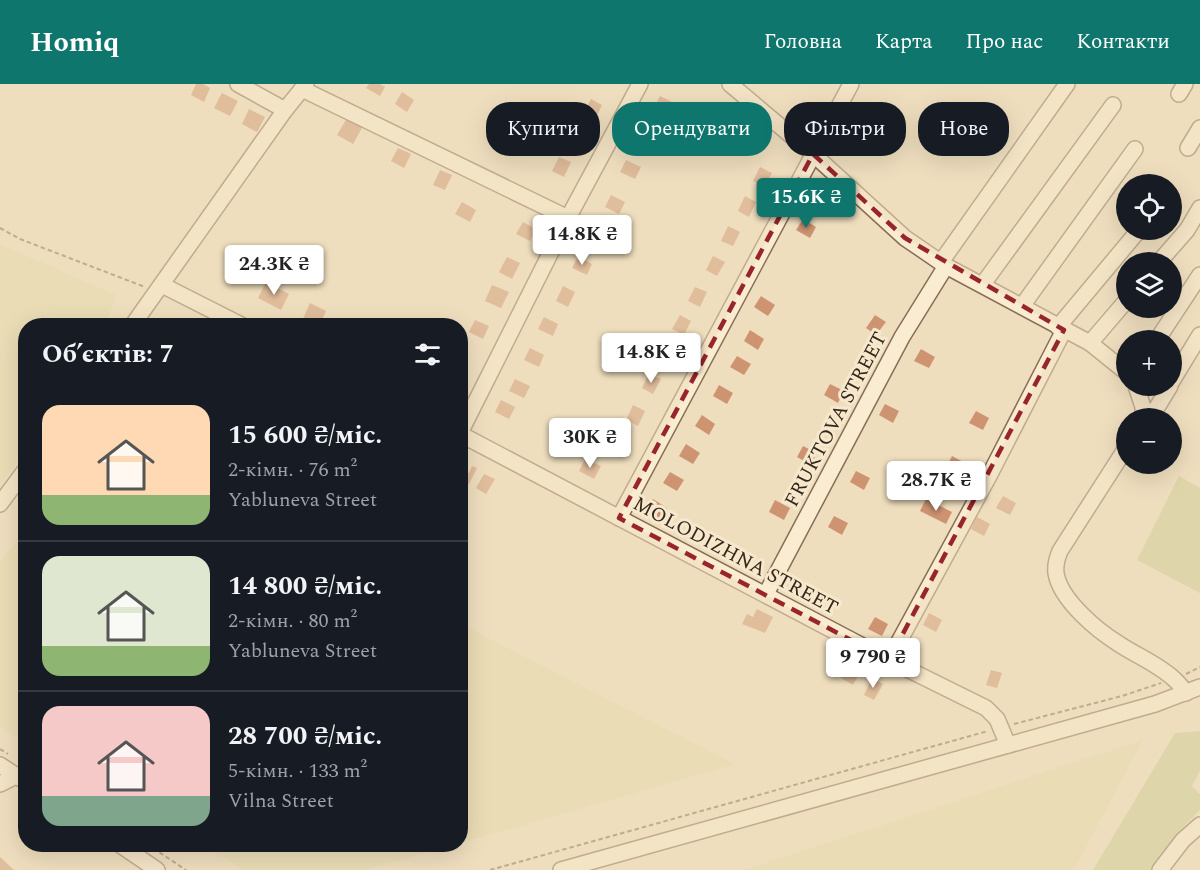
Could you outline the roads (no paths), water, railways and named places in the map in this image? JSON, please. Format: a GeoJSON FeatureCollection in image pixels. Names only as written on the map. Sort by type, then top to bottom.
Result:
{"type":"FeatureCollection","features":[{"type":"Feature","properties":{"kind":"street"},"geometry":{"type":"LineString","coordinates":[[238,84],[285,110]]}},
{"type":"Feature","properties":{"kind":"street"},"geometry":{"type":"LineString","coordinates":[[468,417],[568,218],[640,84]]}},
{"type":"Feature","properties":{"kind":"street"},"geometry":{"type":"LineString","coordinates":[[730,84],[784,130]]}},
{"type":"Feature","properties":{"kind":"street"},"geometry":{"type":"LineString","coordinates":[[841,102],[851,84]]}},
{"type":"Feature","properties":{"kind":"street","name":"FRUKTOVA STREET"},"geometry":{"type":"LineString","coordinates":[[766,594],[902,337],[944,264],[1068,84]]}},
{"type":"Feature","properties":{"kind":"street"},"geometry":{"type":"LineString","coordinates":[[138,318],[285,110],[304,87],[568,218]]}},
{"type":"Feature","properties":{"kind":"street"},"geometry":{"type":"LineString","coordinates":[[982,284],[1113,105]]}},
{"type":"Feature","properties":{"kind":"street"},"geometry":{"type":"LineString","coordinates":[[1188,148],[1200,128]]}},
{"type":"Feature","properties":{"kind":"street"},"geometry":{"type":"LineString","coordinates":[[1022,306],[1135,149]]}},
{"type":"Feature","properties":{"kind":"street"},"geometry":{"type":"LineString","coordinates":[[619,518],[812,156]]}},
{"type":"Feature","properties":{"kind":"street"},"geometry":{"type":"LineString","coordinates":[[815,156],[905,238],[944,264],[1090,343],[1116,364]]}},
{"type":"Feature","properties":{"kind":"street"},"geometry":{"type":"LineString","coordinates":[[1168,252],[1187,230],[1200,208]]}},
{"type":"Feature","properties":{"kind":"street"},"geometry":{"type":"LineString","coordinates":[[889,660],[988,476],[1061,328],[1131,240]]}},
{"type":"Feature","properties":{"kind":"street"},"geometry":{"type":"LineString","coordinates":[[1164,330],[1200,275]]}},
{"type":"Feature","properties":{"kind":"street"},"geometry":{"type":"LineString","coordinates":[[159,288],[225,318]]}},
{"type":"Feature","properties":{"kind":"street"},"geometry":{"type":"LineString","coordinates":[[1090,343],[1116,313]]}},
{"type":"Feature","properties":{"kind":"street"},"geometry":{"type":"LineString","coordinates":[[1182,365],[1200,335]]}},
{"type":"Feature","properties":{"kind":"street","name":"MOLODIZHNA STREET"},"geometry":{"type":"LineString","coordinates":[[468,437],[889,660],[986,708],[998,719],[1008,745]]}},
{"type":"Feature","properties":{"kind":"street"},"geometry":{"type":"LineString","coordinates":[[1116,464],[1060,551],[1056,562],[1056,574],[1065,594],[1093,624],[1119,644],[1158,666],[1193,690]]}},
{"type":"Feature","properties":{"kind":"street"},"geometry":{"type":"LineString","coordinates":[[0,504],[18,480]]}},
{"type":"Feature","properties":{"kind":"street"},"geometry":{"type":"LineString","coordinates":[[561,870],[1008,745],[1193,690]]}},
{"type":"Feature","properties":{"kind":"street"},"geometry":{"type":"LineString","coordinates":[[0,765],[18,777]]}},
{"type":"Feature","properties":{"kind":"street"},"geometry":{"type":"LineString","coordinates":[[0,784],[18,780]]}},
{"type":"Feature","properties":{"kind":"street"},"geometry":{"type":"LineString","coordinates":[[1160,870],[1183,840],[1200,825]]}},
{"type":"Feature","properties":{"kind":"street"},"geometry":{"type":"LineString","coordinates":[[131,852],[157,870]]}}]}
